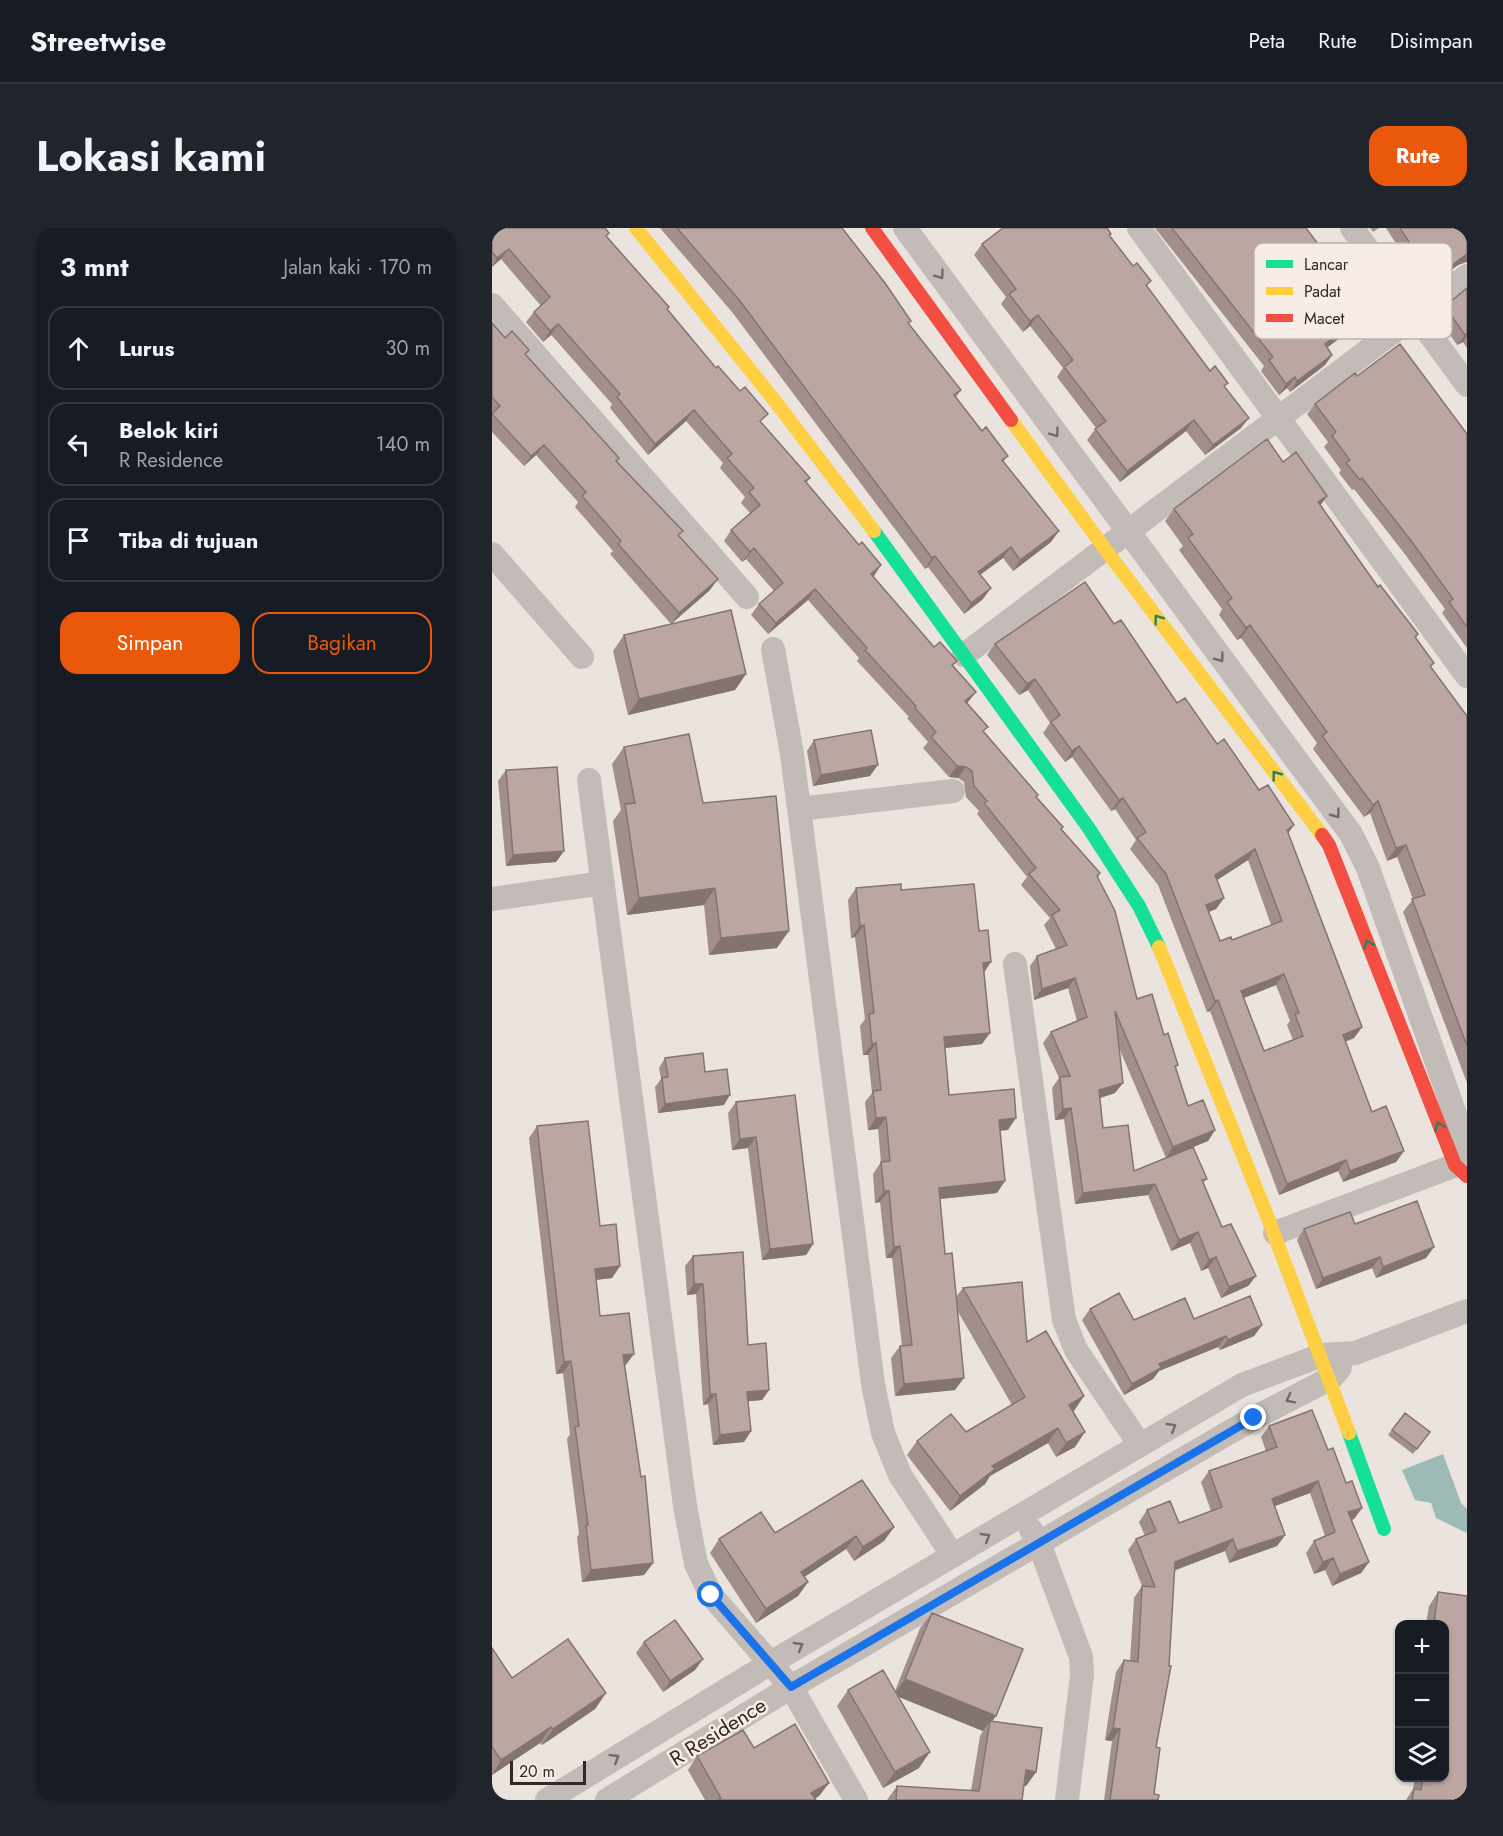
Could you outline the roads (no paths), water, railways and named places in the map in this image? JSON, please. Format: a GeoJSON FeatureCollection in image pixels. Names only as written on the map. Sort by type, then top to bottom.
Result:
{"type":"FeatureCollection","features":[{"type":"Feature","properties":{"kind":"street"},"geometry":{"type":"LineString","coordinates":[[636,228],[731,342],[964,655],[1099,845],[1139,907],[1174,984],[1275,1233],[1331,1378],[1384,1529]]}},
{"type":"Feature","properties":{"kind":"street"},"geometry":{"type":"LineString","coordinates":[[872,228],[1105,549],[1329,845],[1464,1163]]}},
{"type":"Feature","properties":{"kind":"street"},"geometry":{"type":"LineString","coordinates":[[906,228],[1127,532],[1351,834],[1368,868],[1464,1163]]}},
{"type":"Feature","properties":{"kind":"street"},"geometry":{"type":"LineString","coordinates":[[1139,228],[1467,676]]}},
{"type":"Feature","properties":{"kind":"street"},"geometry":{"type":"LineString","coordinates":[[1352,228],[1363,243]]}},
{"type":"Feature","properties":{"kind":"street"},"geometry":{"type":"LineString","coordinates":[[1452,287],[1467,276]]}},
{"type":"Feature","properties":{"kind":"street"},"geometry":{"type":"LineString","coordinates":[[492,305],[747,597]]}},
{"type":"Feature","properties":{"kind":"street"},"geometry":{"type":"LineString","coordinates":[[957,345],[978,327]]}},
{"type":"Feature","properties":{"kind":"street"},"geometry":{"type":"LineString","coordinates":[[964,655],[1382,339]]}},
{"type":"Feature","properties":{"kind":"street"},"geometry":{"type":"LineString","coordinates":[[1433,339],[1467,385]]}},
{"type":"Feature","properties":{"kind":"street"},"geometry":{"type":"LineString","coordinates":[[492,554],[582,657]]}},
{"type":"Feature","properties":{"kind":"street"},"geometry":{"type":"LineString","coordinates":[[773,649],[799,809],[873,1384],[883,1433],[900,1475],[953,1556]]}},
{"type":"Feature","properties":{"kind":"street"},"geometry":{"type":"LineString","coordinates":[[590,780],[684,1494],[696,1564],[711,1595],[791,1687],[856,1800]]}},
{"type":"Feature","properties":{"kind":"street"},"geometry":{"type":"LineString","coordinates":[[799,809],[953,790]]}},
{"type":"Feature","properties":{"kind":"street"},"geometry":{"type":"LineString","coordinates":[[1340,875],[1368,868]]}},
{"type":"Feature","properties":{"kind":"street"},"geometry":{"type":"LineString","coordinates":[[492,899],[603,883]]}},
{"type":"Feature","properties":{"kind":"street"},"geometry":{"type":"LineString","coordinates":[[1015,964],[1064,1320],[1076,1350],[1140,1445]]}},
{"type":"Feature","properties":{"kind":"street"},"geometry":{"type":"LineString","coordinates":[[1275,1233],[1464,1163]]}},
{"type":"Feature","properties":{"kind":"street"},"geometry":{"type":"LineString","coordinates":[[547,1800],[769,1664],[1242,1385],[1322,1356],[1354,1353],[1467,1311]]}},
{"type":"Feature","properties":{"kind":"street","name":"R Residence"},"geometry":{"type":"LineString","coordinates":[[606,1800],[791,1687],[1254,1418],[1331,1378],[1354,1353]]}},
{"type":"Feature","properties":{"kind":"street"},"geometry":{"type":"LineString","coordinates":[[1023,1514],[1039,1543],[1082,1657],[1082,1675],[1067,1800]]}},
{"type":"Feature","properties":{"kind":"water"},"geometry":{"type":"Polygon","coordinates":[[[1443,1454],[1461,1503],[1467,1509],[1467,1533],[1436,1518],[1431,1503],[1415,1500],[1402,1470],[1443,1454]]]}}]}
